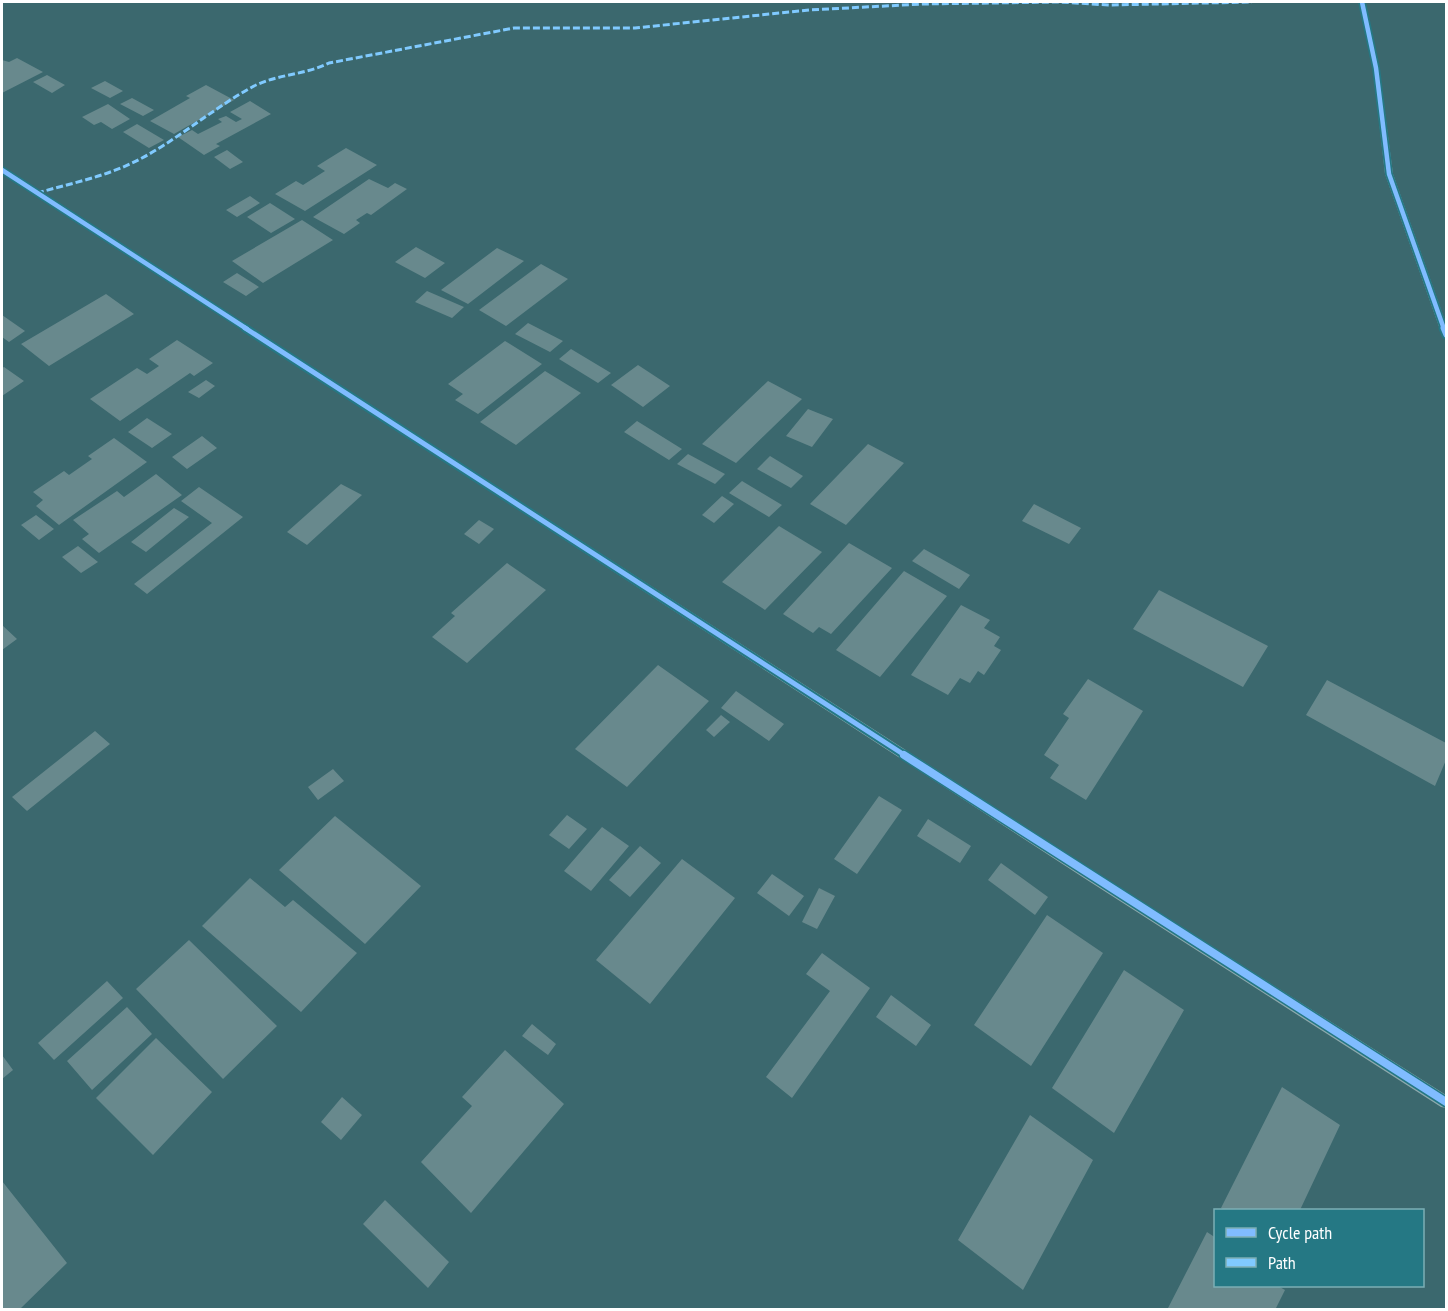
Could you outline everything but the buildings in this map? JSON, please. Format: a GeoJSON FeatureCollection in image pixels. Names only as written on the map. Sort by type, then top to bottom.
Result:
{"type":"FeatureCollection","features":[{"type":"Feature","properties":{"kind":"street"},"geometry":{"type":"LineString","coordinates":[[1362,2],[1376,68],[1389,174],[1446,335]]}},
{"type":"Feature","properties":{"kind":"street"},"geometry":{"type":"LineString","coordinates":[[2,170],[1088,874],[1446,1102]]}},
{"type":"Feature","properties":{"kind":"marked path"},"geometry":{"type":"LineString","coordinates":[[37,193],[115,170],[143,158],[239,95],[264,82],[312,70],[329,63],[496,30],[635,28],[809,10],[923,4],[1059,2],[1109,5],[1252,2]]}},
{"type":"Feature","properties":{"kind":"cycle path"},"geometry":{"type":"LineString","coordinates":[[1362,2],[1376,68],[1389,174],[1446,335]]}},
{"type":"Feature","properties":{"kind":"cycle path"},"geometry":{"type":"LineString","coordinates":[[2,170],[1088,874],[1446,1102]]}}]}
